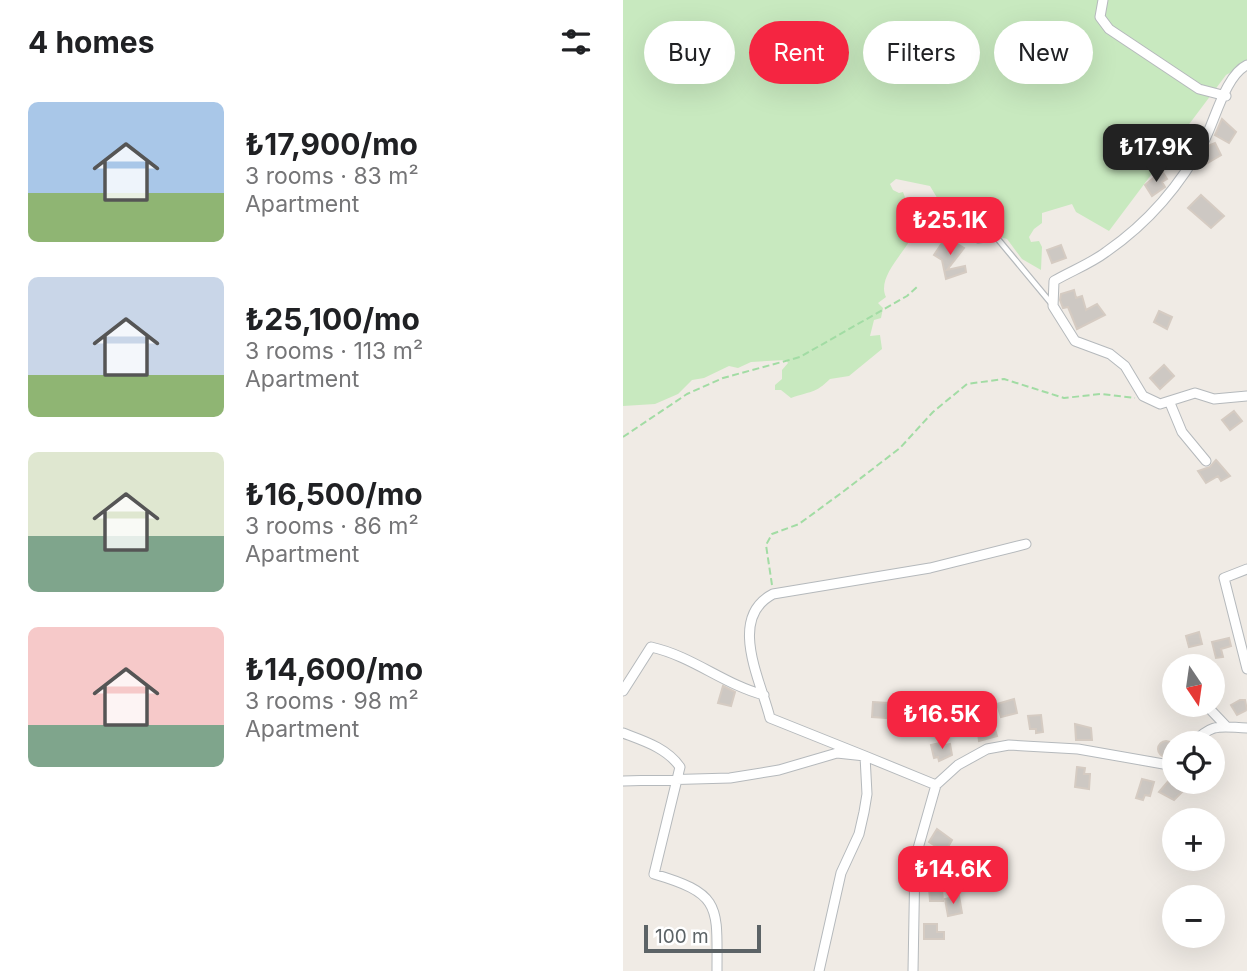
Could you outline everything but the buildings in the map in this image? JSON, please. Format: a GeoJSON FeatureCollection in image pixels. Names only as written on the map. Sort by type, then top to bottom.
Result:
{"type":"FeatureCollection","features":[{"type":"Feature","properties":{"kind":"street"},"geometry":{"type":"LineString","coordinates":[[1100,1],[1100,16],[1109,29],[1199,89],[1226,96]]}},
{"type":"Feature","properties":{"kind":"street"},"geometry":{"type":"LineString","coordinates":[[1247,65],[1233,75],[1227,84],[1226,96],[1198,152],[1173,190],[1115,246],[1054,281],[1053,306],[1075,341],[1111,354],[1125,366],[1143,397],[1160,404],[1195,393],[1214,399],[1247,396]]}},
{"type":"Feature","properties":{"kind":"street"},"geometry":{"type":"LineString","coordinates":[[1170,403],[1182,432],[1206,461]]}},
{"type":"Feature","properties":{"kind":"street"},"geometry":{"type":"LineString","coordinates":[[936,785],[770,718],[749,643],[752,615],[758,604],[773,594],[930,568],[1026,544]]}},
{"type":"Feature","properties":{"kind":"street"},"geometry":{"type":"LineString","coordinates":[[1247,569],[1224,578],[1247,670]]}},
{"type":"Feature","properties":{"kind":"street"},"geometry":{"type":"LineString","coordinates":[[623,691],[651,647],[689,660],[749,691],[764,695]]}},
{"type":"Feature","properties":{"kind":"street"},"geometry":{"type":"LineString","coordinates":[[1218,718],[1226,726]]}},
{"type":"Feature","properties":{"kind":"street"},"geometry":{"type":"LineString","coordinates":[[1204,731],[1226,726],[1247,727]]}},
{"type":"Feature","properties":{"kind":"street"},"geometry":{"type":"LineString","coordinates":[[623,733],[652,744],[674,757],[680,767],[680,779],[654,874],[680,882],[710,900],[717,919],[717,971]]}},
{"type":"Feature","properties":{"kind":"street"},"geometry":{"type":"LineString","coordinates":[[913,971],[915,859],[936,785],[958,765],[997,746],[1078,749],[1162,764]]}},
{"type":"Feature","properties":{"kind":"street"},"geometry":{"type":"LineString","coordinates":[[623,781],[730,778],[779,769],[837,753],[865,756]]}},
{"type":"Feature","properties":{"kind":"street"},"geometry":{"type":"LineString","coordinates":[[819,971],[841,873],[859,834],[867,794],[865,756]]}},
{"type":"Feature","properties":{"kind":"lane"},"geometry":{"type":"LineString","coordinates":[[978,240],[997,238],[1053,306]]}},
{"type":"Feature","properties":{"kind":"path"},"geometry":{"type":"LineString","coordinates":[[623,437],[687,394],[723,378],[800,357],[907,296],[917,287]]}},
{"type":"Feature","properties":{"kind":"path"},"geometry":{"type":"LineString","coordinates":[[773,594],[766,545],[772,534],[799,524],[844,491],[900,447],[933,411],[967,384],[1004,379],[1064,398],[1101,394],[1134,399],[1143,397]]}},
{"type":"Feature","properties":{"kind":"green space"},"geometry":{"type":"Polygon","coordinates":[[[623,0],[1247,0],[1247,63],[1226,75],[1109,231],[1076,212],[1072,204],[1042,213],[1042,223],[1029,237],[1031,242],[1039,241],[1042,247],[1041,270],[1022,259],[1007,239],[983,232],[970,240],[969,227],[964,222],[951,224],[948,221],[946,202],[939,201],[930,186],[896,179],[890,184],[893,190],[903,192],[909,208],[896,220],[897,232],[910,240],[887,275],[884,290],[886,297],[878,303],[883,308],[881,318],[874,320],[870,336],[880,335],[882,349],[849,376],[830,379],[816,390],[791,398],[781,390],[775,390],[775,385],[782,379],[782,370],[788,363],[786,360],[751,362],[738,368],[729,366],[704,378],[692,380],[678,394],[655,404],[623,406],[623,0]]]}}]}
